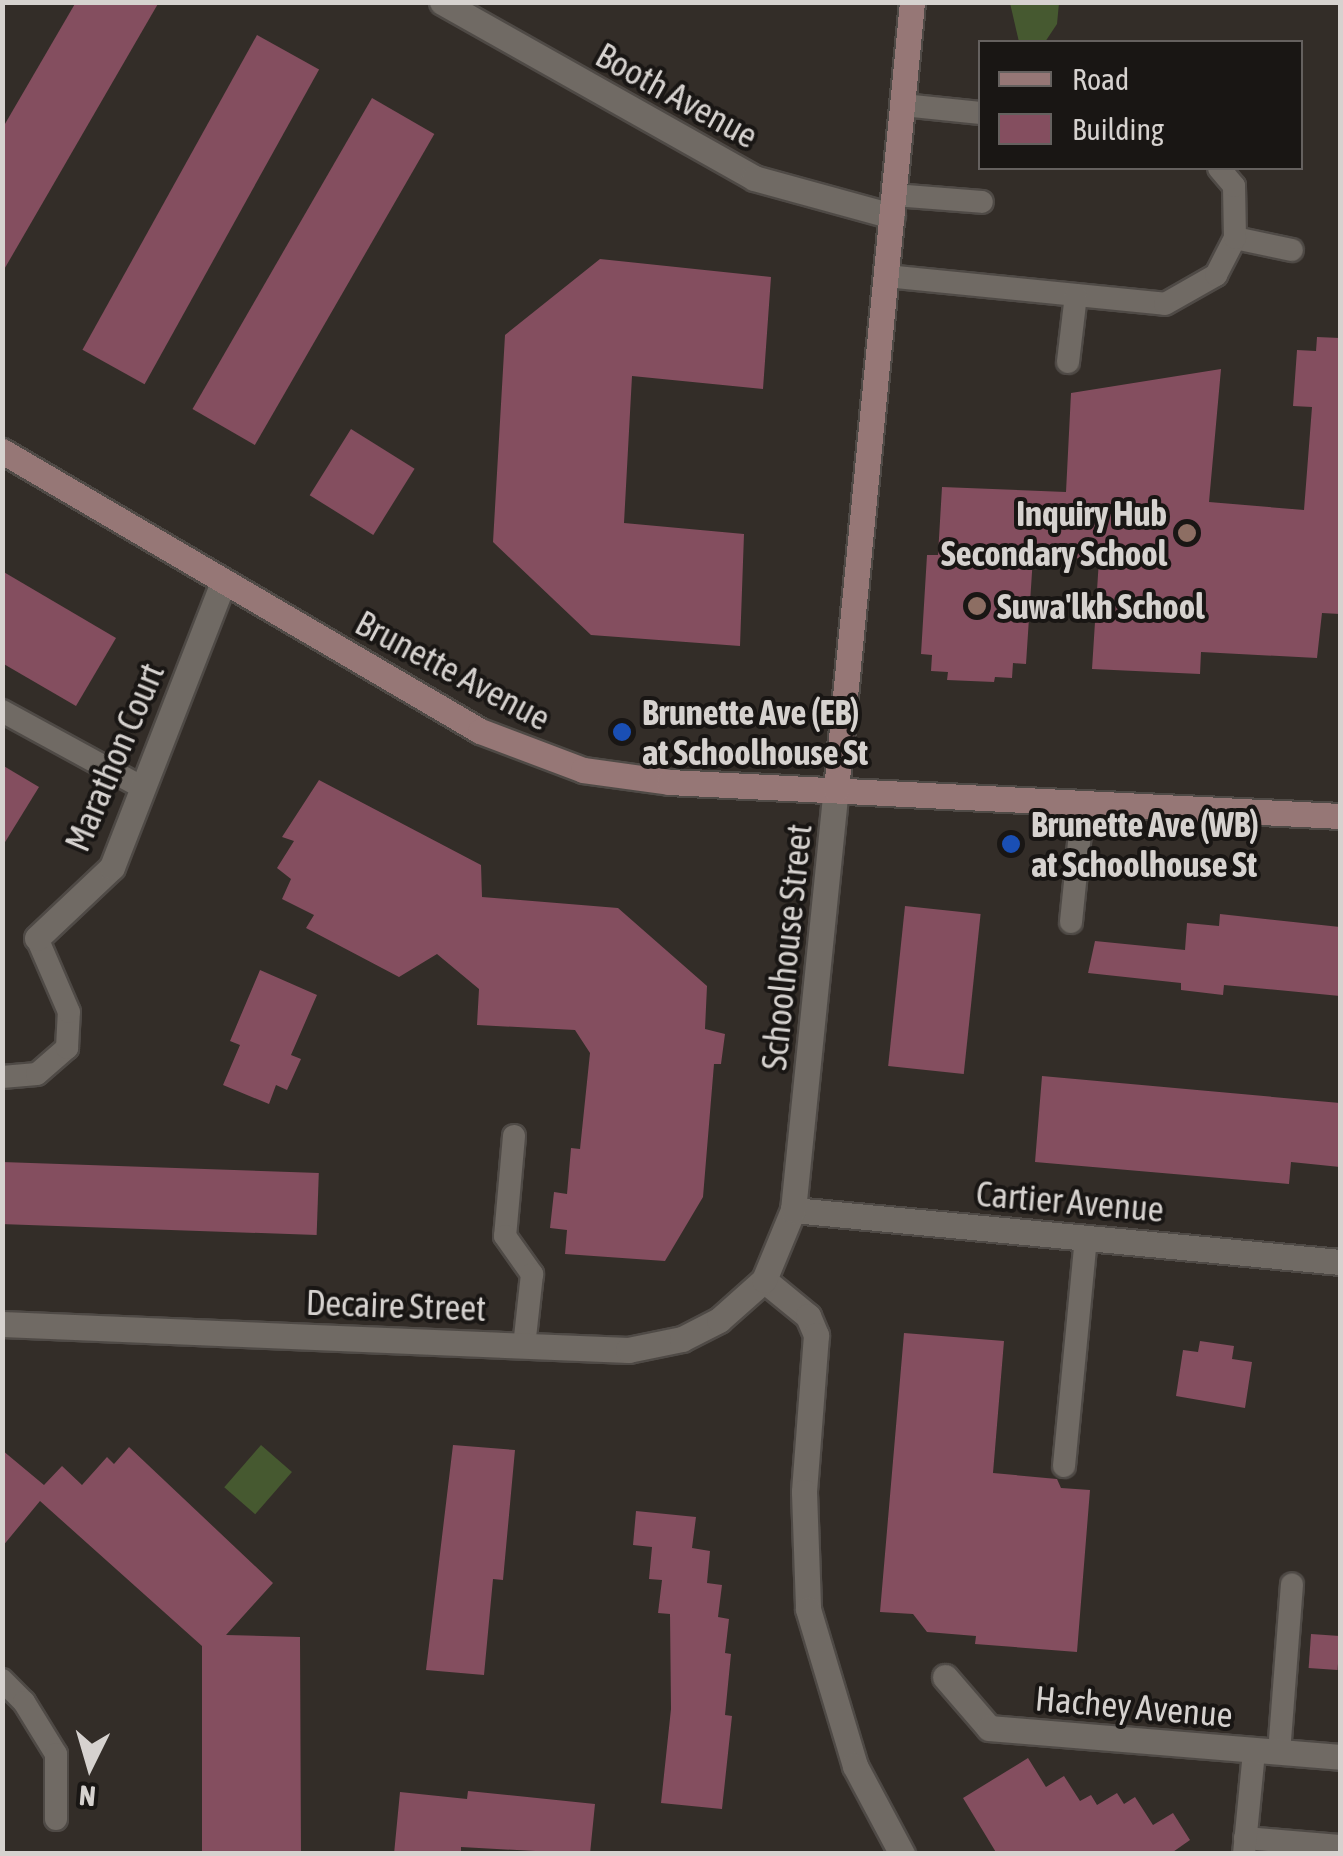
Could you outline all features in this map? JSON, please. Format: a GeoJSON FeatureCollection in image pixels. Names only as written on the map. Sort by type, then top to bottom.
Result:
{"type":"FeatureCollection","features":[{"type":"Feature","properties":{"kind":"main road","name":"Schoolhouse Street"},"geometry":{"type":"LineString","coordinates":[[836,790],[912,2]]}},
{"type":"Feature","properties":{"kind":"main road","name":"Brunette Avenue"},"geometry":{"type":"LineString","coordinates":[[2,450],[480,731],[555,762],[640,780],[1340,816]]}},
{"type":"Feature","properties":{"kind":"street","name":"Booth Avenue"},"geometry":{"type":"LineString","coordinates":[[453,5],[754,178],[893,205]]}},
{"type":"Feature","properties":{"kind":"street","name":"Marathon Court"},"geometry":{"type":"LineString","coordinates":[[37,938],[112,868],[224,583]]}},
{"type":"Feature","properties":{"kind":"street","name":"Schoolhouse Street"},"geometry":{"type":"LineString","coordinates":[[764,1280],[793,1210],[836,790]]}},
{"type":"Feature","properties":{"kind":"street","name":"Cartier Avenue"},"geometry":{"type":"LineString","coordinates":[[793,1210],[1340,1262]]}},
{"type":"Feature","properties":{"kind":"street","name":"Decaire Street"},"geometry":{"type":"LineString","coordinates":[[2,1324],[628,1350],[669,1344],[719,1320],[764,1280]]}},
{"type":"Feature","properties":{"kind":"street"},"geometry":{"type":"LineString","coordinates":[[764,1280],[808,1316],[816,1336],[804,1492],[808,1609],[855,1766],[902,1854]]}},
{"type":"Feature","properties":{"kind":"street","name":"Hachey Avenue"},"geometry":{"type":"LineString","coordinates":[[946,1676],[990,1728],[1340,1757]]}},
{"type":"Feature","properties":{"kind":"lane"},"geometry":{"type":"LineString","coordinates":[[902,105],[978,113]]}},
{"type":"Feature","properties":{"kind":"lane"},"geometry":{"type":"LineString","coordinates":[[886,276],[1164,304],[1216,275],[1236,238],[1234,186],[1222,170]]}},
{"type":"Feature","properties":{"kind":"lane"},"geometry":{"type":"LineString","coordinates":[[893,205],[982,202]]}},
{"type":"Feature","properties":{"kind":"lane"},"geometry":{"type":"LineString","coordinates":[[1236,238],[1292,250]]}},
{"type":"Feature","properties":{"kind":"lane"},"geometry":{"type":"LineString","coordinates":[[1068,362],[1076,295]]}},
{"type":"Feature","properties":{"kind":"lane"},"geometry":{"type":"LineString","coordinates":[[2,711],[143,788]]}},
{"type":"Feature","properties":{"kind":"lane"},"geometry":{"type":"LineString","coordinates":[[1072,922],[1083,803]]}},
{"type":"Feature","properties":{"kind":"lane"},"geometry":{"type":"LineString","coordinates":[[2,1077],[37,1074],[68,1048],[69,1012],[37,938]]}},
{"type":"Feature","properties":{"kind":"lane"},"geometry":{"type":"LineString","coordinates":[[514,1136],[505,1236],[532,1274],[524,1346]]}},
{"type":"Feature","properties":{"kind":"lane"},"geometry":{"type":"LineString","coordinates":[[1064,1466],[1086,1238]]}},
{"type":"Feature","properties":{"kind":"lane"},"geometry":{"type":"LineString","coordinates":[[1292,1585],[1266,1753],[1245,1846],[1340,1846]]}},
{"type":"Feature","properties":{"kind":"lane"},"geometry":{"type":"LineString","coordinates":[[2,1680],[24,1702],[56,1754],[56,1818]]}},
{"type":"Feature","properties":{"kind":"green space"},"geometry":{"type":"Polygon","coordinates":[[[1010,3],[1059,3],[1057,24],[1046,40],[1019,40],[1010,3]]]}},
{"type":"Feature","properties":{"kind":"green space"},"geometry":{"type":"Polygon","coordinates":[[[261,1445],[292,1472],[255,1514],[224,1487],[261,1445]]]}},
{"type":"Feature","properties":{"kind":"building"},"geometry":{"type":"Polygon","coordinates":[[[76,2],[159,2],[2,273],[2,129],[76,2]]]}},
{"type":"Feature","properties":{"kind":"building"},"geometry":{"type":"Polygon","coordinates":[[[257,35],[319,69],[145,384],[82,350],[257,35]]]}},
{"type":"Feature","properties":{"kind":"building"},"geometry":{"type":"Polygon","coordinates":[[[372,98],[434,134],[255,445],[193,409],[372,98]]]}},
{"type":"Feature","properties":{"kind":"building"},"geometry":{"type":"Polygon","coordinates":[[[600,259],[771,277],[763,389],[632,376],[624,523],[744,534],[740,646],[591,635],[493,542],[505,335],[600,259]]]}},
{"type":"Feature","properties":{"kind":"building","name":"Inquiry Hub Secondary School"},"geometry":{"type":"Polygon","coordinates":[[[1317,337],[1340,338],[1340,614],[1322,613],[1317,658],[1201,652],[1200,674],[1092,669],[1099,559],[1033,557],[1026,664],[1013,663],[1012,678],[995,677],[994,682],[947,680],[948,672],[931,671],[932,655],[921,654],[927,555],[938,555],[942,487],[1066,492],[1071,393],[1221,369],[1209,502],[1304,510],[1312,407],[1293,406],[1297,350],[1316,351],[1317,337]]]}},
{"type":"Feature","properties":{"kind":"building"},"geometry":{"type":"Polygon","coordinates":[[[351,429],[415,469],[373,535],[310,495],[351,429]]]}},
{"type":"Feature","properties":{"kind":"building"},"geometry":{"type":"Polygon","coordinates":[[[2,571],[116,638],[76,706],[2,663],[2,571]]]}},
{"type":"Feature","properties":{"kind":"building"},"geometry":{"type":"Polygon","coordinates":[[[2,765],[39,787],[2,847],[2,765]]]}},
{"type":"Feature","properties":{"kind":"building"},"geometry":{"type":"Polygon","coordinates":[[[319,780],[481,865],[482,897],[618,908],[707,986],[705,1029],[725,1034],[721,1064],[714,1064],[703,1197],[665,1261],[565,1254],[567,1230],[550,1228],[554,1192],[567,1194],[571,1148],[580,1149],[590,1053],[575,1030],[477,1025],[479,989],[437,954],[399,977],[306,928],[314,915],[282,899],[291,879],[277,868],[294,841],[282,837],[319,780]]]}},
{"type":"Feature","properties":{"kind":"building"},"geometry":{"type":"Polygon","coordinates":[[[905,906],[981,914],[964,1074],[888,1066],[905,906]]]}},
{"type":"Feature","properties":{"kind":"building"},"geometry":{"type":"Polygon","coordinates":[[[1220,914],[1340,927],[1340,996],[1224,985],[1223,995],[1181,990],[1181,983],[1088,973],[1095,941],[1185,950],[1187,923],[1219,926],[1220,914]]]}},
{"type":"Feature","properties":{"kind":"building"},"geometry":{"type":"Polygon","coordinates":[[[260,970],[317,995],[291,1055],[301,1059],[287,1090],[276,1085],[269,1104],[223,1085],[240,1045],[230,1041],[260,970]]]}},
{"type":"Feature","properties":{"kind":"building"},"geometry":{"type":"Polygon","coordinates":[[[1042,1076],[1340,1103],[1340,1167],[1291,1162],[1289,1184],[1035,1162],[1042,1076]]]}},
{"type":"Feature","properties":{"kind":"building"},"geometry":{"type":"Polygon","coordinates":[[[2,1162],[319,1173],[317,1235],[2,1224],[2,1162]]]}},
{"type":"Feature","properties":{"kind":"building"},"geometry":{"type":"Polygon","coordinates":[[[904,1333],[1004,1341],[993,1473],[1057,1479],[1061,1488],[1090,1490],[1077,1652],[975,1644],[976,1636],[927,1632],[913,1614],[880,1612],[904,1333]]]}},
{"type":"Feature","properties":{"kind":"building"},"geometry":{"type":"Polygon","coordinates":[[[1200,1341],[1234,1346],[1232,1359],[1252,1362],[1245,1408],[1176,1396],[1183,1350],[1198,1352],[1200,1341]]]}},
{"type":"Feature","properties":{"kind":"building"},"geometry":{"type":"Polygon","coordinates":[[[453,1445],[515,1450],[503,1580],[493,1579],[484,1675],[426,1670],[453,1445]]]}},
{"type":"Feature","properties":{"kind":"building"},"geometry":{"type":"Polygon","coordinates":[[[129,1447],[273,1583],[226,1635],[300,1637],[301,1854],[202,1854],[202,1646],[40,1501],[2,1547],[2,1450],[44,1485],[62,1466],[82,1485],[107,1457],[114,1464],[129,1447]]]}},
{"type":"Feature","properties":{"kind":"building"},"geometry":{"type":"Polygon","coordinates":[[[636,1511],[696,1517],[692,1548],[710,1551],[707,1583],[722,1585],[718,1617],[729,1619],[725,1653],[731,1654],[725,1715],[732,1716],[722,1809],[661,1803],[671,1709],[670,1614],[658,1613],[662,1580],[649,1579],[652,1547],[633,1545],[636,1511]]]}},
{"type":"Feature","properties":{"kind":"building"},"geometry":{"type":"Polygon","coordinates":[[[1311,1634],[1340,1636],[1338,1670],[1309,1668],[1311,1634]]]}},
{"type":"Feature","properties":{"kind":"building"},"geometry":{"type":"Polygon","coordinates":[[[1028,1758],[1046,1787],[1064,1776],[1080,1801],[1091,1795],[1097,1805],[1117,1793],[1124,1804],[1135,1797],[1153,1825],[1173,1813],[1190,1840],[1170,1854],[997,1854],[963,1798],[1028,1758]]]}},
{"type":"Feature","properties":{"kind":"building"},"geometry":{"type":"Polygon","coordinates":[[[468,1791],[595,1804],[590,1854],[461,1847],[461,1854],[394,1854],[400,1792],[467,1799],[468,1791]]]}},
{"type":"Feature","properties":{"kind":"place","name":"Inquiry Hub Secondary School"},"geometry":{"type":"Point","coordinates":[1187,533]}},
{"type":"Feature","properties":{"kind":"place","name":"Suwa'lkh School"},"geometry":{"type":"Point","coordinates":[977,606]}},
{"type":"Feature","properties":{"kind":"place","name":"Brunette Ave (EB) at Schoolhouse St"},"geometry":{"type":"Point","coordinates":[622,732]}},
{"type":"Feature","properties":{"kind":"place","name":"Brunette Ave (WB) at Schoolhouse St"},"geometry":{"type":"Point","coordinates":[1011,844]}}]}
